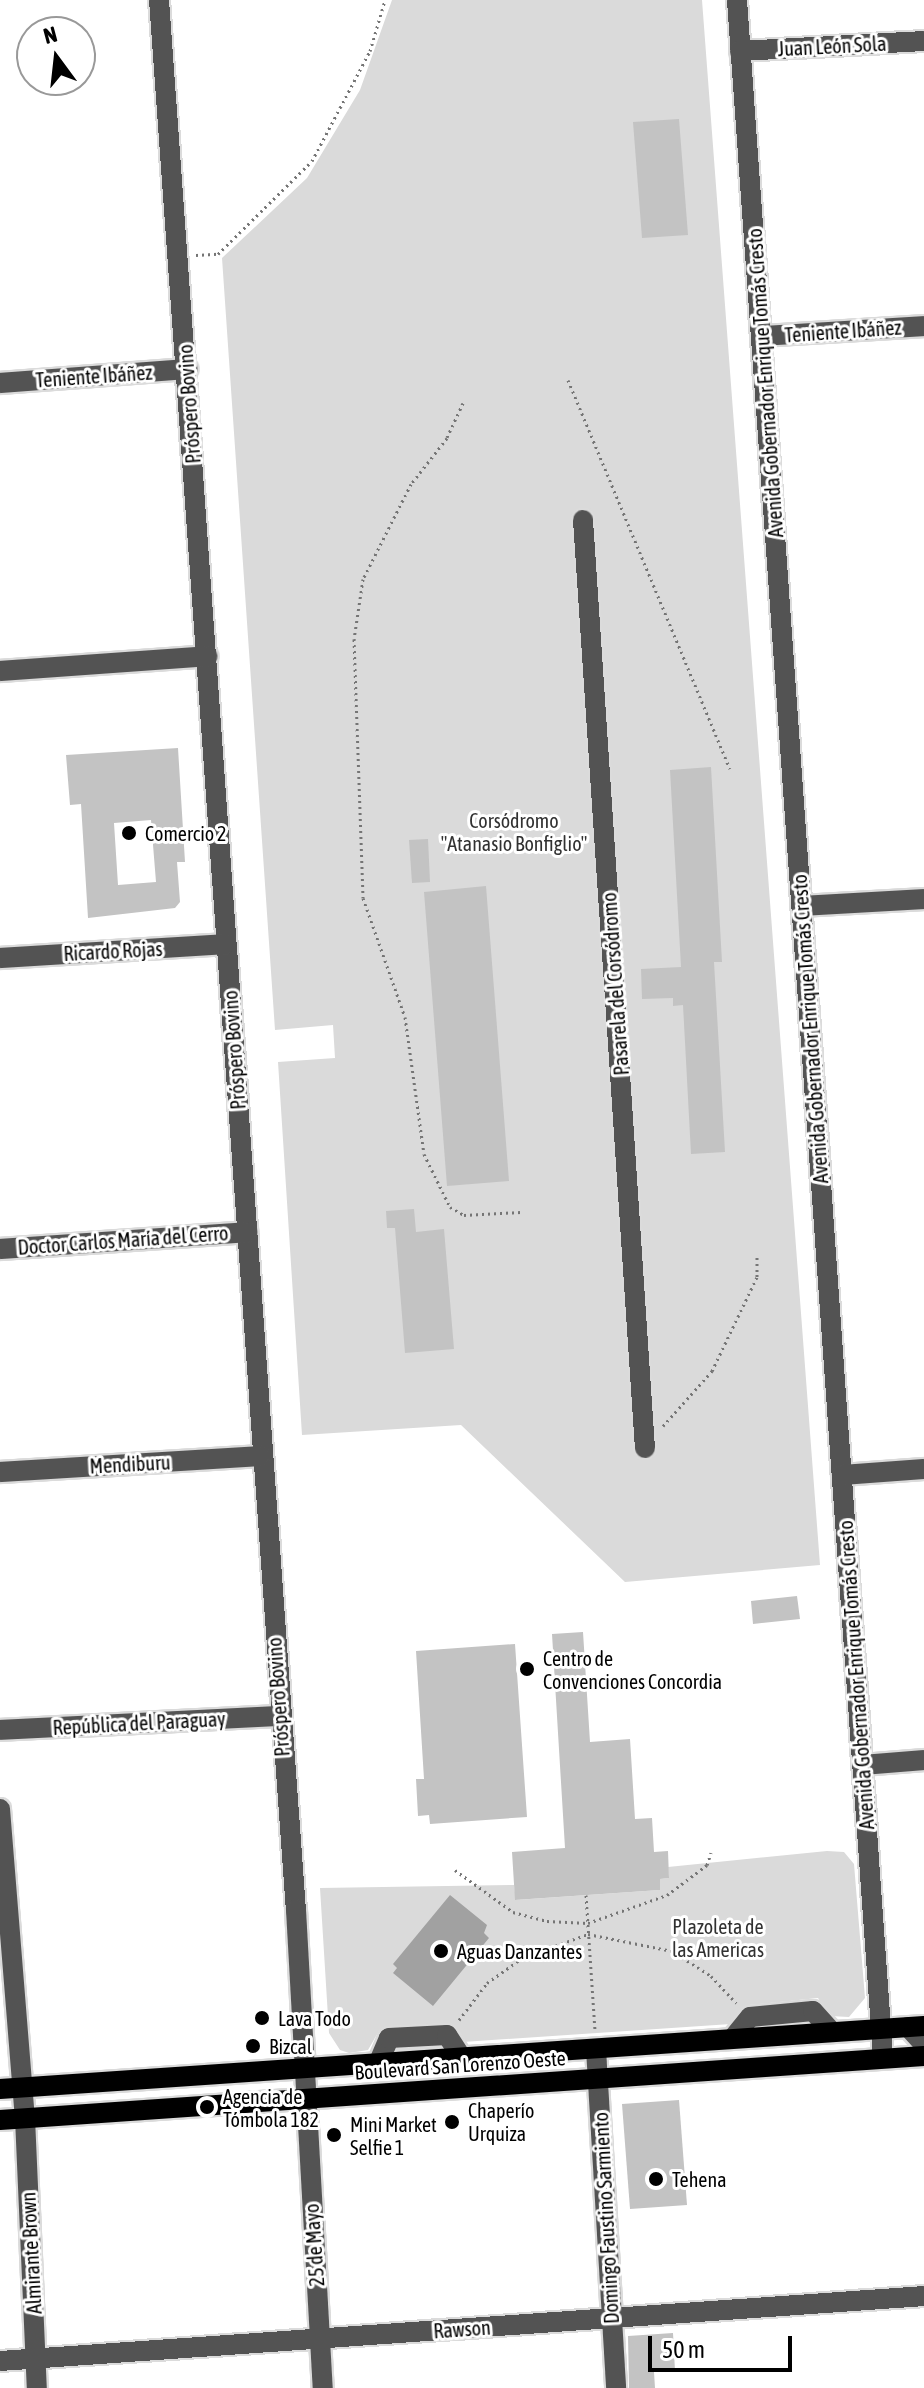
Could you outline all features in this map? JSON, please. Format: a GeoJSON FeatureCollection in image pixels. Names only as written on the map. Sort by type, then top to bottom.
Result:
{"type":"FeatureCollection","features":[{"type":"Feature","properties":{"kind":"main road","name":"Boulevard San Lorenzo Oeste"},"geometry":{"type":"LineString","coordinates":[[0,2089],[916,2027]]}},
{"type":"Feature","properties":{"kind":"main road","name":"Boulevard San Lorenzo Oeste"},"geometry":{"type":"LineString","coordinates":[[0,2120],[924,2056]]}},
{"type":"Feature","properties":{"kind":"street","name":"Próspero Bovino"},"geometry":{"type":"LineString","coordinates":[[159,0],[207,656],[305,2101]]}},
{"type":"Feature","properties":{"kind":"street","name":"Avenida Gobernador Enrique Tomás Cresto"},"geometry":{"type":"LineString","coordinates":[[737,0],[883,2058]]}},
{"type":"Feature","properties":{"kind":"street","name":"Juan León Sola"},"geometry":{"type":"LineString","coordinates":[[740,51],[924,41]]}},
{"type":"Feature","properties":{"kind":"street","name":"Teniente Ibáñez"},"geometry":{"type":"LineString","coordinates":[[762,336],[924,326]]}},
{"type":"Feature","properties":{"kind":"street","name":"Teniente Ibáñez"},"geometry":{"type":"LineString","coordinates":[[0,383],[187,369]]}},
{"type":"Feature","properties":{"kind":"street","name":"Pasarela del Corsódromo"},"geometry":{"type":"LineString","coordinates":[[583,520],[645,1448]]}},
{"type":"Feature","properties":{"kind":"street"},"geometry":{"type":"LineString","coordinates":[[0,671],[207,656]]}},
{"type":"Feature","properties":{"kind":"street"},"geometry":{"type":"LineString","coordinates":[[802,906],[924,899]]}},
{"type":"Feature","properties":{"kind":"street","name":"Ricardo Rojas"},"geometry":{"type":"LineString","coordinates":[[0,958],[226,944]]}},
{"type":"Feature","properties":{"kind":"street","name":"Doctor Carlos María del Cerro"},"geometry":{"type":"LineString","coordinates":[[0,1249],[247,1232]]}},
{"type":"Feature","properties":{"kind":"street","name":"Mendiburu"},"geometry":{"type":"LineString","coordinates":[[0,1472],[260,1456]]}},
{"type":"Feature","properties":{"kind":"street"},"geometry":{"type":"LineString","coordinates":[[842,1475],[924,1469]]}},
{"type":"Feature","properties":{"kind":"street","name":"República del Paraguay"},"geometry":{"type":"LineString","coordinates":[[0,1730],[278,1716]]}},
{"type":"Feature","properties":{"kind":"street"},"geometry":{"type":"LineString","coordinates":[[863,1765],[924,1760]]}},
{"type":"Feature","properties":{"kind":"street"},"geometry":{"type":"LineString","coordinates":[[0,1809],[21,2088]]}},
{"type":"Feature","properties":{"kind":"street"},"geometry":{"type":"LineString","coordinates":[[733,2038],[750,2017],[813,2011],[832,2032]]}},
{"type":"Feature","properties":{"kind":"street"},"geometry":{"type":"LineString","coordinates":[[916,2027],[924,2044]]}},
{"type":"Feature","properties":{"kind":"street"},"geometry":{"type":"LineString","coordinates":[[378,2064],[389,2038],[447,2035],[462,2058]]}},
{"type":"Feature","properties":{"kind":"street","name":"Domingo Faustino Sarmiento"},"geometry":{"type":"LineString","coordinates":[[596,2049],[616,2388]]}},
{"type":"Feature","properties":{"kind":"street","name":"Almirante Brown"},"geometry":{"type":"LineString","coordinates":[[21,2088],[37,2388]]}},
{"type":"Feature","properties":{"kind":"street","name":"25 de Mayo"},"geometry":{"type":"LineString","coordinates":[[305,2101],[323,2388]]}},
{"type":"Feature","properties":{"kind":"street","name":"Rawson"},"geometry":{"type":"LineString","coordinates":[[0,2361],[924,2296]]}},
{"type":"Feature","properties":{"kind":"path"},"geometry":{"type":"LineString","coordinates":[[178,256],[218,254],[312,161],[370,51],[385,0]]}},
{"type":"Feature","properties":{"kind":"path"},"geometry":{"type":"LineString","coordinates":[[568,380],[730,769]]}},
{"type":"Feature","properties":{"kind":"path"},"geometry":{"type":"LineString","coordinates":[[463,403],[447,438],[411,484],[363,579],[354,639],[363,898],[395,977],[424,1154],[450,1207],[464,1215],[521,1212]]}},
{"type":"Feature","properties":{"kind":"path"},"geometry":{"type":"LineString","coordinates":[[645,1448],[712,1371],[757,1277],[757,1255]]}},
{"type":"Feature","properties":{"kind":"path"},"geometry":{"type":"LineString","coordinates":[[455,1870],[513,1912],[588,1923],[667,1895],[707,1865],[711,1853]]}},
{"type":"Feature","properties":{"kind":"path"},"geometry":{"type":"LineString","coordinates":[[586,1895],[596,2049]]}},
{"type":"Feature","properties":{"kind":"path"},"geometry":{"type":"LineString","coordinates":[[447,2035],[487,1983],[522,1958],[588,1934],[672,1951],[711,1976],[750,2017]]}},
{"type":"Feature","properties":{"kind":"green space","name":"Corsódromo \"Atanasio Bonfiglio\""},"geometry":{"type":"Polygon","coordinates":[[[392,0],[702,0],[820,1565],[625,1582],[461,1425],[302,1435],[278,1062],[335,1058],[333,1025],[275,1030],[222,258],[307,178],[360,90],[392,0]]]}},
{"type":"Feature","properties":{"kind":"green space","name":"Plazoleta de las Americas"},"geometry":{"type":"Polygon","coordinates":[[[827,1851],[844,1852],[854,1864],[865,1998],[849,2017],[830,2016],[818,1998],[749,2005],[731,2024],[463,2042],[456,2027],[379,2031],[368,2050],[349,2053],[340,2050],[329,2033],[320,1888],[514,1885],[516,1900],[660,1890],[660,1879],[669,1878],[668,1867],[827,1851]]]}},
{"type":"Feature","properties":{"kind":"shaded area","name":"Aguas Danzantes"},"geometry":{"type":"Polygon","coordinates":[[[450,1895],[487,1925],[484,1933],[489,1938],[433,2006],[393,1973],[397,1968],[393,1964],[450,1895]]]}},
{"type":"Feature","properties":{"kind":"building"},"geometry":{"type":"Polygon","coordinates":[[[679,119],[688,235],[642,238],[633,122],[679,119]]]}},
{"type":"Feature","properties":{"kind":"building","name":"Comercio 2"},"geometry":{"type":"Polygon","coordinates":[[[178,748],[185,862],[177,862],[180,902],[175,908],[88,918],[81,804],[70,805],[66,755],[178,748]],[[151,820],[114,823],[118,885],[156,882],[151,820]]]}},
{"type":"Feature","properties":{"kind":"building"},"geometry":{"type":"Polygon","coordinates":[[[711,767],[722,962],[714,962],[725,1152],[691,1154],[683,1005],[673,1006],[673,998],[642,999],[641,969],[681,967],[670,770],[711,767]]]}},
{"type":"Feature","properties":{"kind":"building"},"geometry":{"type":"Polygon","coordinates":[[[428,839],[430,882],[412,883],[409,840],[428,839]]]}},
{"type":"Feature","properties":{"kind":"building"},"geometry":{"type":"Polygon","coordinates":[[[486,886],[509,1181],[447,1186],[424,892],[486,886]]]}},
{"type":"Feature","properties":{"kind":"building"},"geometry":{"type":"Polygon","coordinates":[[[414,1209],[416,1232],[444,1229],[454,1349],[405,1353],[395,1228],[387,1228],[386,1211],[414,1209]]]}},
{"type":"Feature","properties":{"kind":"building"},"geometry":{"type":"Polygon","coordinates":[[[797,1596],[800,1619],[753,1624],[751,1601],[797,1596]]]}},
{"type":"Feature","properties":{"kind":"building"},"geometry":{"type":"Polygon","coordinates":[[[583,1632],[590,1742],[630,1739],[635,1819],[652,1818],[654,1852],[668,1851],[669,1878],[660,1879],[660,1890],[515,1900],[512,1852],[565,1848],[552,1634],[583,1632]]]}},
{"type":"Feature","properties":{"kind":"building"},"geometry":{"type":"Polygon","coordinates":[[[515,1644],[527,1817],[430,1824],[429,1815],[418,1816],[416,1779],[424,1779],[416,1651],[515,1644]]]}},
{"type":"Feature","properties":{"kind":"building","name":"Tehena"},"geometry":{"type":"Polygon","coordinates":[[[679,2100],[687,2205],[630,2209],[622,2104],[679,2100]]]}},
{"type":"Feature","properties":{"kind":"building"},"geometry":{"type":"Polygon","coordinates":[[[673,2333],[675,2371],[654,2372],[655,2388],[629,2388],[628,2336],[673,2333]]]}},
{"type":"Feature","properties":{"kind":"place","name":"Comercio 2"},"geometry":{"type":"Point","coordinates":[129,833]}},
{"type":"Feature","properties":{"kind":"place","name":"Centro de Convenciones Concordia"},"geometry":{"type":"Point","coordinates":[527,1669]}},
{"type":"Feature","properties":{"kind":"place","name":"Aguas Danzantes"},"geometry":{"type":"Point","coordinates":[441,1951]}},
{"type":"Feature","properties":{"kind":"place","name":"Lava Todo"},"geometry":{"type":"Point","coordinates":[262,2018]}},
{"type":"Feature","properties":{"kind":"place","name":"Bizcal"},"geometry":{"type":"Point","coordinates":[253,2046]}},
{"type":"Feature","properties":{"kind":"place","name":"Agencia de Tómbola 182"},"geometry":{"type":"Point","coordinates":[207,2107]}},
{"type":"Feature","properties":{"kind":"place","name":"Chaperío Urquiza"},"geometry":{"type":"Point","coordinates":[452,2122]}},
{"type":"Feature","properties":{"kind":"place","name":"Mini Market Selfie 1"},"geometry":{"type":"Point","coordinates":[334,2135]}},
{"type":"Feature","properties":{"kind":"place","name":"Tehena"},"geometry":{"type":"Point","coordinates":[656,2179]}}]}
